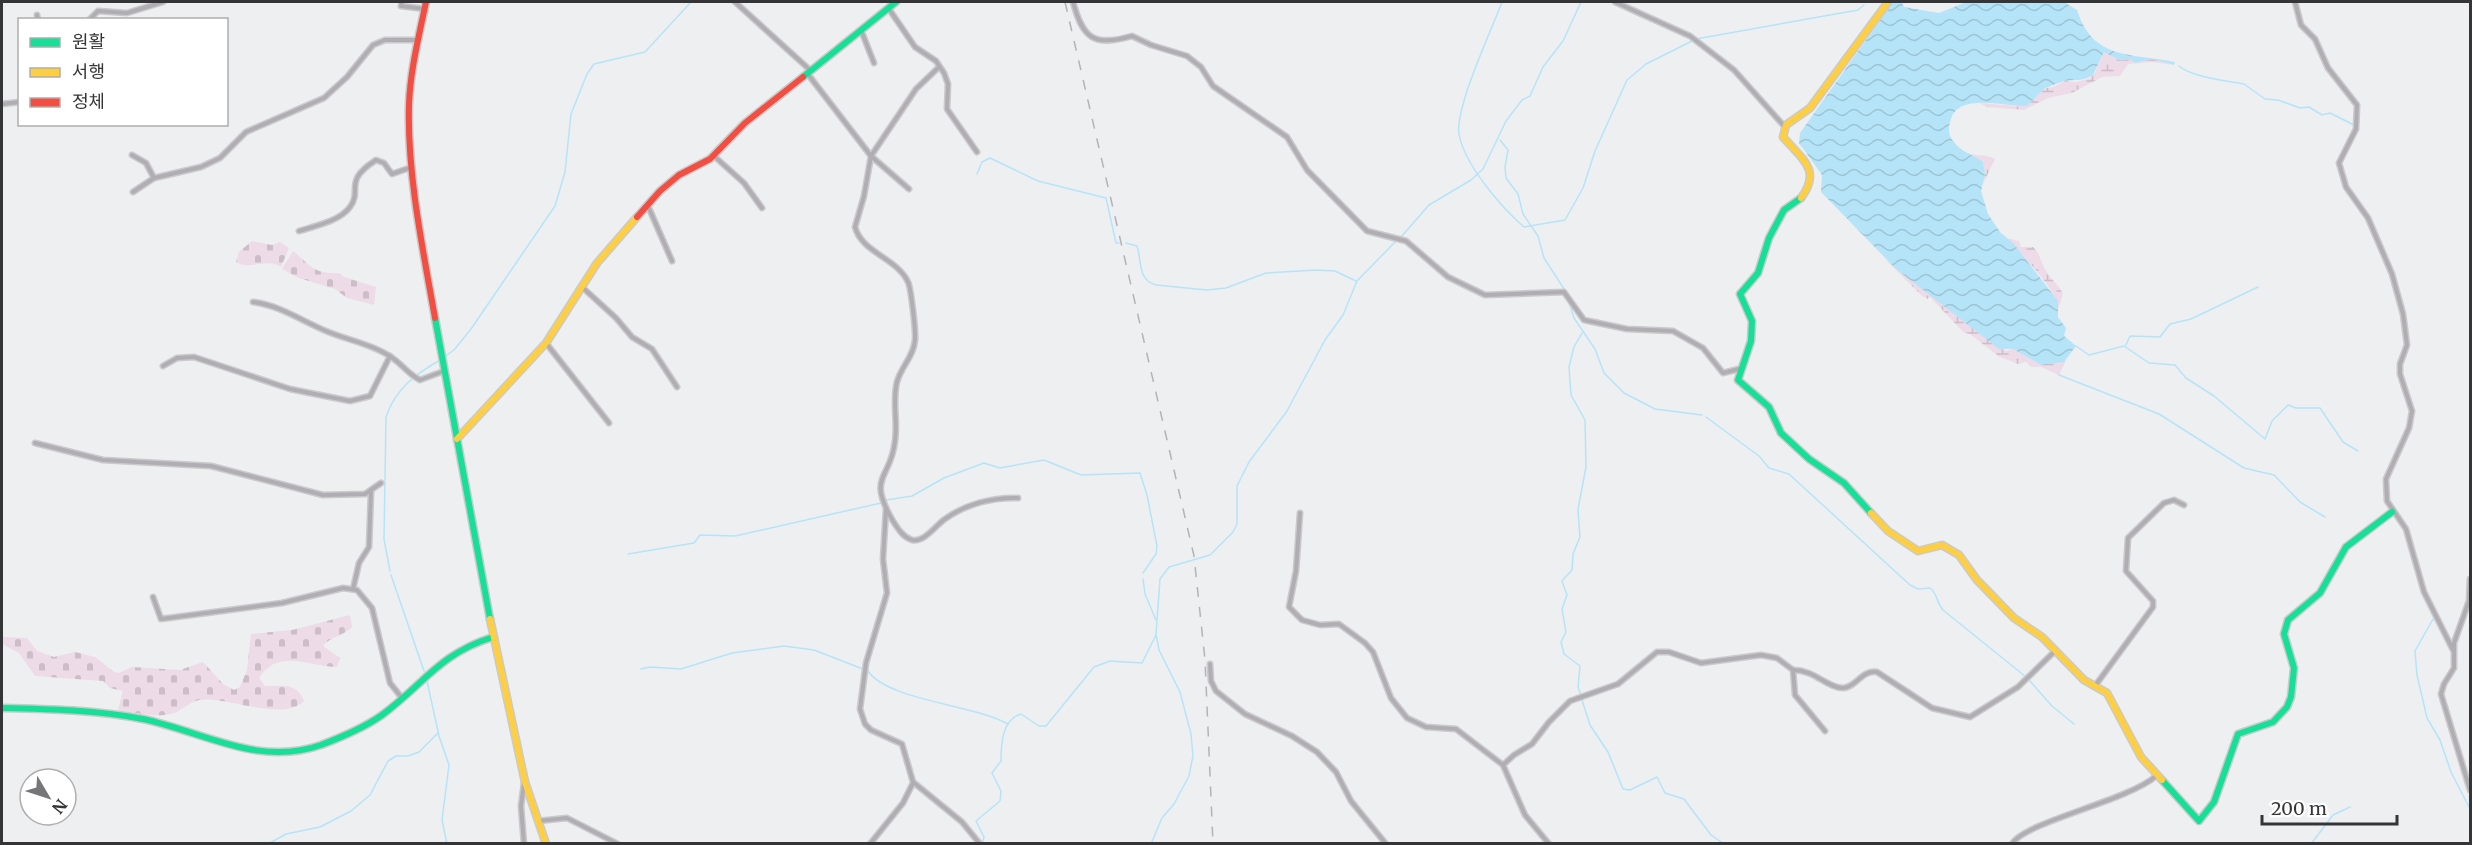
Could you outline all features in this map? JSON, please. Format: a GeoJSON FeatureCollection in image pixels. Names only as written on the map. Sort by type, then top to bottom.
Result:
{"type":"FeatureCollection","features":[{"type":"Feature","properties":{"kind":"street"},"geometry":{"type":"LineString","coordinates":[[91,18],[98,11],[127,13],[163,2]]}},
{"type":"Feature","properties":{"kind":"street"},"geometry":{"type":"LineString","coordinates":[[402,2],[401,6],[425,5],[410,90],[412,167],[417,220],[493,637],[525,782],[536,822],[546,843]]}},
{"type":"Feature","properties":{"kind":"street"},"geometry":{"type":"LineString","coordinates":[[735,2],[808,71],[871,156],[909,189]]}},
{"type":"Feature","properties":{"kind":"street"},"geometry":{"type":"LineString","coordinates":[[457,439],[546,343],[600,259],[672,180],[714,156],[745,123],[896,2]]}},
{"type":"Feature","properties":{"kind":"street"},"geometry":{"type":"LineString","coordinates":[[1073,2],[1080,25],[1096,38],[1109,43],[1132,36],[1151,45],[1180,52],[1194,61],[1213,86],[1292,141],[1307,170],[1364,229],[1406,242],[1448,277],[1485,296],[1564,292],[1584,320],[1627,329],[1673,331],[1703,348],[1723,373],[1739,369]]}},
{"type":"Feature","properties":{"kind":"street"},"geometry":{"type":"LineString","coordinates":[[1615,2],[1690,36],[1734,70],[1785,127]]}},
{"type":"Feature","properties":{"kind":"street"},"geometry":{"type":"LineString","coordinates":[[1888,2],[1810,108],[1785,127],[1783,137],[1806,163],[1812,181],[1800,200],[1784,210],[1769,238],[1758,273],[1742,288],[1740,298],[1752,321],[1750,341],[1739,369],[1740,384],[1769,407],[1781,433],[1809,459],[1844,483],[1888,531],[1914,550],[1942,545],[1955,552],[1968,564],[1977,580],[2006,610],[2056,650],[2084,680],[2110,697],[2141,757],[2199,821],[2218,794],[2229,752],[2238,734],[2273,722],[2290,702],[2294,668],[2284,634],[2288,620],[2320,593],[2346,547],[2392,512]]}},
{"type":"Feature","properties":{"kind":"street"},"geometry":{"type":"LineString","coordinates":[[2295,2],[2301,25],[2315,39],[2328,68],[2358,105],[2357,125],[2339,163],[2346,187],[2368,218],[2392,274],[2403,314],[2407,345],[2400,364],[2400,375],[2412,411],[2409,428],[2386,479],[2387,501],[2392,512],[2406,529],[2424,592],[2453,650]]}},
{"type":"Feature","properties":{"kind":"street"},"geometry":{"type":"LineString","coordinates":[[889,9],[915,47],[933,59],[939,67],[948,84],[947,110],[977,152]]}},
{"type":"Feature","properties":{"kind":"street"},"geometry":{"type":"LineString","coordinates":[[861,30],[874,63]]}},
{"type":"Feature","properties":{"kind":"street"},"geometry":{"type":"LineString","coordinates":[[133,192],[153,178],[201,167],[225,155],[246,132],[324,98],[347,77],[373,45],[385,40],[419,40]]}},
{"type":"Feature","properties":{"kind":"street"},"geometry":{"type":"LineString","coordinates":[[939,67],[916,89],[871,156],[855,230],[866,245],[886,260],[908,282],[915,336],[914,348],[897,384],[895,443],[880,479],[880,490],[886,509],[901,532],[909,539],[918,540],[956,513],[991,499],[1018,498]]}},
{"type":"Feature","properties":{"kind":"street"},"geometry":{"type":"LineString","coordinates":[[2,104],[18,102]]}},
{"type":"Feature","properties":{"kind":"street"},"geometry":{"type":"LineString","coordinates":[[132,155],[146,163],[153,178]]}},
{"type":"Feature","properties":{"kind":"street"},"geometry":{"type":"LineString","coordinates":[[714,156],[744,183],[762,208]]}},
{"type":"Feature","properties":{"kind":"street"},"geometry":{"type":"LineString","coordinates":[[299,231],[346,212],[353,203],[355,180],[362,170],[376,160],[384,163],[392,174],[412,167]]}},
{"type":"Feature","properties":{"kind":"street"},"geometry":{"type":"LineString","coordinates":[[648,206],[672,261]]}},
{"type":"Feature","properties":{"kind":"street"},"geometry":{"type":"LineString","coordinates":[[582,287],[616,318],[632,337],[649,347],[677,387]]}},
{"type":"Feature","properties":{"kind":"street"},"geometry":{"type":"LineString","coordinates":[[253,302],[268,303],[327,331],[390,356],[409,375],[417,379],[423,381],[444,368]]}},
{"type":"Feature","properties":{"kind":"street"},"geometry":{"type":"LineString","coordinates":[[546,343],[609,423]]}},
{"type":"Feature","properties":{"kind":"street"},"geometry":{"type":"LineString","coordinates":[[163,366],[177,358],[194,357],[276,386],[350,401],[370,396],[390,356]]}},
{"type":"Feature","properties":{"kind":"street"},"geometry":{"type":"LineString","coordinates":[[35,443],[104,460],[211,466],[313,494],[340,496],[371,492],[381,483]]}},
{"type":"Feature","properties":{"kind":"street"},"geometry":{"type":"LineString","coordinates":[[352,589],[359,563],[369,547],[371,492]]}},
{"type":"Feature","properties":{"kind":"street"},"geometry":{"type":"LineString","coordinates":[[2095,686],[2153,607],[2153,601],[2126,571],[2128,538],[2164,502],[2174,500],[2184,505]]}},
{"type":"Feature","properties":{"kind":"street"},"geometry":{"type":"LineString","coordinates":[[886,509],[883,559],[888,593],[866,663],[860,709],[865,724],[871,730],[902,744],[913,782],[962,822],[980,843]]}},
{"type":"Feature","properties":{"kind":"street"},"geometry":{"type":"LineString","coordinates":[[1300,513],[1296,571],[1289,607],[1302,620],[1314,625],[1339,624],[1365,643],[1373,652],[1391,698],[1407,718],[1426,727],[1456,729],[1503,765],[1525,815],[1549,843]]}},
{"type":"Feature","properties":{"kind":"street"},"geometry":{"type":"LineString","coordinates":[[2470,579],[2469,601],[2458,626],[2453,650],[2454,668],[2441,694],[2470,790]]}},
{"type":"Feature","properties":{"kind":"street"},"geometry":{"type":"LineString","coordinates":[[153,597],[161,619],[282,603],[343,588],[352,589],[363,595],[372,608],[390,683],[402,698]]}},
{"type":"Feature","properties":{"kind":"street"},"geometry":{"type":"LineString","coordinates":[[2,708],[104,712],[164,724],[224,747],[286,754],[315,747],[347,734],[380,716],[447,657],[466,646],[493,637]]}},
{"type":"Feature","properties":{"kind":"street"},"geometry":{"type":"LineString","coordinates":[[1503,765],[1514,754],[1532,744],[1549,722],[1570,701],[1618,684],[1658,652],[1669,652],[1701,663],[1761,655],[1777,658],[1793,670],[1810,672],[1833,687],[1843,688],[1868,673],[1877,672],[1932,708],[1970,717],[2018,687],[2056,650]]}},
{"type":"Feature","properties":{"kind":"street"},"geometry":{"type":"LineString","coordinates":[[1210,664],[1211,681],[1216,691],[1245,714],[1292,736],[1317,752],[1336,772],[1351,801],[1386,843]]}},
{"type":"Feature","properties":{"kind":"street"},"geometry":{"type":"LineString","coordinates":[[1793,670],[1795,695],[1825,731]]}},
{"type":"Feature","properties":{"kind":"street"},"geometry":{"type":"LineString","coordinates":[[2012,843],[2020,836],[2081,810],[2108,802],[2156,776]]}},
{"type":"Feature","properties":{"kind":"street"},"geometry":{"type":"LineString","coordinates":[[524,843],[521,806],[525,782]]}},
{"type":"Feature","properties":{"kind":"street"},"geometry":{"type":"LineString","coordinates":[[870,843],[903,803],[913,782]]}},
{"type":"Feature","properties":{"kind":"street"},"geometry":{"type":"LineString","coordinates":[[536,822],[567,818],[618,843]]}},
{"type":"Feature","properties":{"kind":"green space"},"geometry":{"type":"Polygon","coordinates":[[[2104,52],[2119,60],[2129,59],[2135,63],[2152,59],[2174,65],[2152,62],[2128,64],[2120,76],[2102,77],[2072,93],[2048,98],[2024,110],[1987,107],[1979,103],[2016,106],[2032,101],[2045,88],[2054,87],[2065,81],[2077,82],[2090,78],[2095,73],[2104,52]]]}},
{"type":"Feature","properties":{"kind":"green space"},"geometry":{"type":"Polygon","coordinates":[[[1963,151],[1995,159],[1981,188],[1985,174],[1983,162],[1963,151]]]}},
{"type":"Feature","properties":{"kind":"green space"},"geometry":{"type":"Polygon","coordinates":[[[2006,238],[2019,241],[2021,247],[2033,247],[2036,250],[2043,266],[2063,294],[2058,310],[2053,294],[2046,283],[2006,238]]]}},
{"type":"Feature","properties":{"kind":"green space"},"geometry":{"type":"Polygon","coordinates":[[[252,241],[272,245],[280,242],[289,248],[281,267],[270,263],[247,265],[236,262],[239,252],[252,241]]]}},
{"type":"Feature","properties":{"kind":"green space"},"geometry":{"type":"Polygon","coordinates":[[[293,251],[318,270],[338,273],[376,287],[374,305],[347,298],[335,289],[299,278],[282,269],[293,251]]]}},
{"type":"Feature","properties":{"kind":"green space"},"geometry":{"type":"Polygon","coordinates":[[[1884,258],[1993,344],[2006,351],[2013,349],[2041,365],[2066,360],[2059,375],[2041,367],[2031,367],[2026,362],[2018,364],[1998,356],[1970,334],[1964,333],[1930,297],[1927,299],[1921,295],[1884,258]]]}},
{"type":"Feature","properties":{"kind":"green space"},"geometry":{"type":"Polygon","coordinates":[[[350,615],[352,627],[323,646],[340,658],[337,667],[285,661],[276,663],[259,678],[265,686],[288,686],[301,695],[304,701],[295,707],[282,709],[199,700],[167,715],[118,710],[123,691],[110,688],[103,681],[35,676],[19,653],[2,644],[2,637],[27,638],[37,651],[54,657],[75,652],[95,657],[114,672],[119,673],[132,667],[180,670],[203,662],[223,684],[234,690],[240,687],[247,670],[251,634],[292,630],[350,615]]]}},
{"type":"Feature","properties":{"kind":"water"},"geometry":{"type":"Polygon","coordinates":[[[1893,2],[1902,3],[1904,7],[1939,13],[1966,2],[2064,2],[2077,10],[2084,27],[2104,46],[2129,55],[2175,62],[2174,65],[2152,59],[2135,63],[2129,59],[2119,60],[2104,52],[2093,75],[2045,88],[2027,106],[1973,103],[1956,111],[1951,119],[1949,131],[1953,141],[1961,149],[1983,162],[1985,174],[1981,191],[1988,214],[2000,232],[2014,244],[2058,301],[2058,317],[2066,328],[2064,336],[2076,346],[2064,362],[2041,365],[2013,349],[1999,349],[1896,269],[1821,192],[1822,175],[1799,143],[1800,133],[1893,2]]]}},
{"type":"Feature","properties":{"kind":"waterway"},"geometry":{"type":"LineString","coordinates":[[444,357],[454,350],[471,329],[555,206],[565,172],[571,114],[587,74],[594,64],[645,52],[691,2]]}},
{"type":"Feature","properties":{"kind":"waterway"},"geometry":{"type":"LineString","coordinates":[[1502,2],[1468,87],[1459,122],[1459,134],[1468,158],[1485,184],[1524,227],[1565,220],[1583,188],[1595,151],[1627,80],[1646,64],[1694,40]]}},
{"type":"Feature","properties":{"kind":"waterway"},"geometry":{"type":"LineString","coordinates":[[1401,237],[1429,205],[1471,180],[1483,169],[1506,121],[1522,100],[1530,96],[1543,67],[1563,41],[1581,2]]}},
{"type":"Feature","properties":{"kind":"waterway"},"geometry":{"type":"LineString","coordinates":[[1696,39],[1858,10],[1864,5]]}},
{"type":"Feature","properties":{"kind":"waterway"},"geometry":{"type":"LineString","coordinates":[[2179,66],[2201,76],[2244,84],[2265,99],[2278,100],[2300,108],[2309,107],[2322,115],[2330,113],[2354,125]]}},
{"type":"Feature","properties":{"kind":"waterway"},"geometry":{"type":"LineString","coordinates":[[1500,140],[1508,150],[1506,178],[1518,194],[1523,214],[1538,236],[1544,258],[1566,292]]}},
{"type":"Feature","properties":{"kind":"waterway"},"geometry":{"type":"LineString","coordinates":[[977,174],[982,162],[990,158],[1038,181],[1106,198],[1116,243],[1119,243]]}},
{"type":"Feature","properties":{"kind":"waterway"},"geometry":{"type":"LineString","coordinates":[[1151,844],[1162,818],[1174,804],[1189,776],[1193,756],[1191,734],[1180,692],[1159,650],[1156,634],[1160,579],[1169,567],[1210,555],[1233,532],[1237,524],[1237,486],[1249,462],[1287,411],[1325,340],[1343,315],[1357,281],[1397,240]]}},
{"type":"Feature","properties":{"kind":"waterway"},"geometry":{"type":"LineString","coordinates":[[1126,243],[1137,246],[1143,274],[1146,279],[1156,285],[1207,290],[1226,288],[1266,273],[1316,270],[1335,271],[1356,281]]}},
{"type":"Feature","properties":{"kind":"waterway"},"geometry":{"type":"LineString","coordinates":[[2126,345],[2130,336],[2160,337],[2170,324],[2191,319],[2258,287]]}},
{"type":"Feature","properties":{"kind":"waterway"},"geometry":{"type":"LineString","coordinates":[[1569,302],[1574,318],[1595,349],[1604,373],[1624,393],[1655,409],[1702,415]]}},
{"type":"Feature","properties":{"kind":"waterway"},"geometry":{"type":"LineString","coordinates":[[1581,695],[1578,687],[1580,666],[1564,654],[1561,642],[1566,632],[1562,609],[1567,595],[1562,581],[1572,570],[1573,554],[1580,537],[1578,509],[1586,467],[1585,420],[1571,395],[1569,367],[1574,347],[1582,333]]}},
{"type":"Feature","properties":{"kind":"waterway"},"geometry":{"type":"LineString","coordinates":[[2076,346],[2089,355],[2124,346],[2149,363],[2175,365],[2186,378],[2214,396],[2265,439],[2272,421],[2288,405],[2296,408],[2320,408],[2343,442],[2358,451]]}},
{"type":"Feature","properties":{"kind":"waterway"},"geometry":{"type":"LineString","coordinates":[[390,571],[384,539],[386,417],[395,398],[407,383],[440,360]]}},
{"type":"Feature","properties":{"kind":"waterway"},"geometry":{"type":"LineString","coordinates":[[2059,375],[2159,414],[2244,468],[2274,475],[2300,502],[2325,517]]}},
{"type":"Feature","properties":{"kind":"waterway"},"geometry":{"type":"LineString","coordinates":[[1706,417],[1759,456],[1769,468],[1789,474],[1910,585],[1918,589],[1930,588],[1943,610],[2026,677]]}},
{"type":"Feature","properties":{"kind":"waterway"},"geometry":{"type":"LineString","coordinates":[[886,500],[912,496],[944,478],[984,463],[1000,468],[1044,460],[1081,475],[1140,473],[1147,495],[1157,546],[1156,554],[1143,573]]}},
{"type":"Feature","properties":{"kind":"waterway"},"geometry":{"type":"LineString","coordinates":[[628,554],[694,543],[700,535],[735,536],[881,503]]}},
{"type":"Feature","properties":{"kind":"waterway"},"geometry":{"type":"LineString","coordinates":[[391,575],[424,671]]}},
{"type":"Feature","properties":{"kind":"waterway"},"geometry":{"type":"LineString","coordinates":[[1143,579],[1145,594],[1156,620]]}},
{"type":"Feature","properties":{"kind":"waterway"},"geometry":{"type":"LineString","coordinates":[[2433,619],[2415,651],[2417,675],[2427,718],[2440,740],[2451,772],[2470,809]]}},
{"type":"Feature","properties":{"kind":"waterway"},"geometry":{"type":"LineString","coordinates":[[982,844],[984,837],[976,821],[1000,801],[1001,791],[992,773],[1001,761],[1004,733],[1010,721],[1021,714],[1039,726],[1046,726],[1094,667],[1110,661],[1142,663],[1156,635]]}},
{"type":"Feature","properties":{"kind":"waterway"},"geometry":{"type":"LineString","coordinates":[[641,669],[650,667],[681,669],[732,653],[784,646],[814,650],[863,669]]}},
{"type":"Feature","properties":{"kind":"waterway"},"geometry":{"type":"LineString","coordinates":[[868,671],[878,681],[893,689],[993,717],[1008,724]]}},
{"type":"Feature","properties":{"kind":"waterway"},"geometry":{"type":"LineString","coordinates":[[427,681],[439,736],[449,765],[442,820],[447,844]]}},
{"type":"Feature","properties":{"kind":"waterway"},"geometry":{"type":"LineString","coordinates":[[2030,681],[2052,706],[2074,724]]}},
{"type":"Feature","properties":{"kind":"waterway"},"geometry":{"type":"LineString","coordinates":[[1582,700],[1590,725],[1608,752],[1623,789],[1630,790],[1657,777],[1665,793],[1684,799],[1711,835],[1724,844]]}},
{"type":"Feature","properties":{"kind":"waterway"},"geometry":{"type":"LineString","coordinates":[[268,844],[286,834],[320,827],[351,811],[370,795],[388,761],[396,756],[408,756],[419,752],[438,733]]}},
{"type":"Feature","properties":{"kind":"waterway"},"geometry":{"type":"LineString","coordinates":[[2311,844],[2333,815],[2350,807]]}},
{"type":"Feature","properties":{"kind":"railway"},"geometry":{"type":"LineString","coordinates":[[1065,2],[1194,556],[1205,660],[1213,844]]}},
{"type":"Feature","properties":{"kind":"traffic: fast"},"geometry":{"type":"LineString","coordinates":[[803,77],[896,2]]}},
{"type":"Feature","properties":{"kind":"traffic: fast"},"geometry":{"type":"LineString","coordinates":[[1801,198],[1784,210],[1769,238],[1758,273],[1740,294],[1752,321],[1751,341],[1738,380],[1769,407],[1781,433],[1809,459],[1844,483],[1871,513]]}},
{"type":"Feature","properties":{"kind":"traffic: fast"},"geometry":{"type":"LineString","coordinates":[[435,318],[490,619]]}},
{"type":"Feature","properties":{"kind":"traffic: fast"},"geometry":{"type":"LineString","coordinates":[[2162,780],[2199,821],[2214,802],[2238,734],[2273,722],[2287,707],[2291,697],[2294,668],[2284,634],[2288,620],[2320,593],[2346,547],[2392,512]]}},
{"type":"Feature","properties":{"kind":"traffic: fast"},"geometry":{"type":"LineString","coordinates":[[2,708],[73,710],[126,716],[253,750],[298,751],[321,745],[368,724],[397,703],[445,661],[474,644],[493,637]]}},
{"type":"Feature","properties":{"kind":"traffic: slow"},"geometry":{"type":"LineString","coordinates":[[1801,198],[1810,180],[1810,172],[1803,159],[1783,137],[1786,125],[1810,108],[1888,2]]}},
{"type":"Feature","properties":{"kind":"traffic: slow"},"geometry":{"type":"LineString","coordinates":[[457,439],[546,343],[597,263],[637,217]]}},
{"type":"Feature","properties":{"kind":"traffic: slow"},"geometry":{"type":"LineString","coordinates":[[1871,513],[1888,531],[1918,551],[1942,545],[1959,555],[1977,580],[2014,618],[2042,637],[2084,680],[2107,693],[2141,757],[2162,780]]}},
{"type":"Feature","properties":{"kind":"traffic: slow"},"geometry":{"type":"LineString","coordinates":[[490,619],[525,782],[546,844]]}},
{"type":"Feature","properties":{"kind":"traffic: jam"},"geometry":{"type":"LineString","coordinates":[[426,2],[411,79],[409,131],[417,212],[435,318]]}},
{"type":"Feature","properties":{"kind":"traffic: jam"},"geometry":{"type":"LineString","coordinates":[[637,217],[660,191],[679,175],[710,159],[745,123],[803,77]]}}]}
